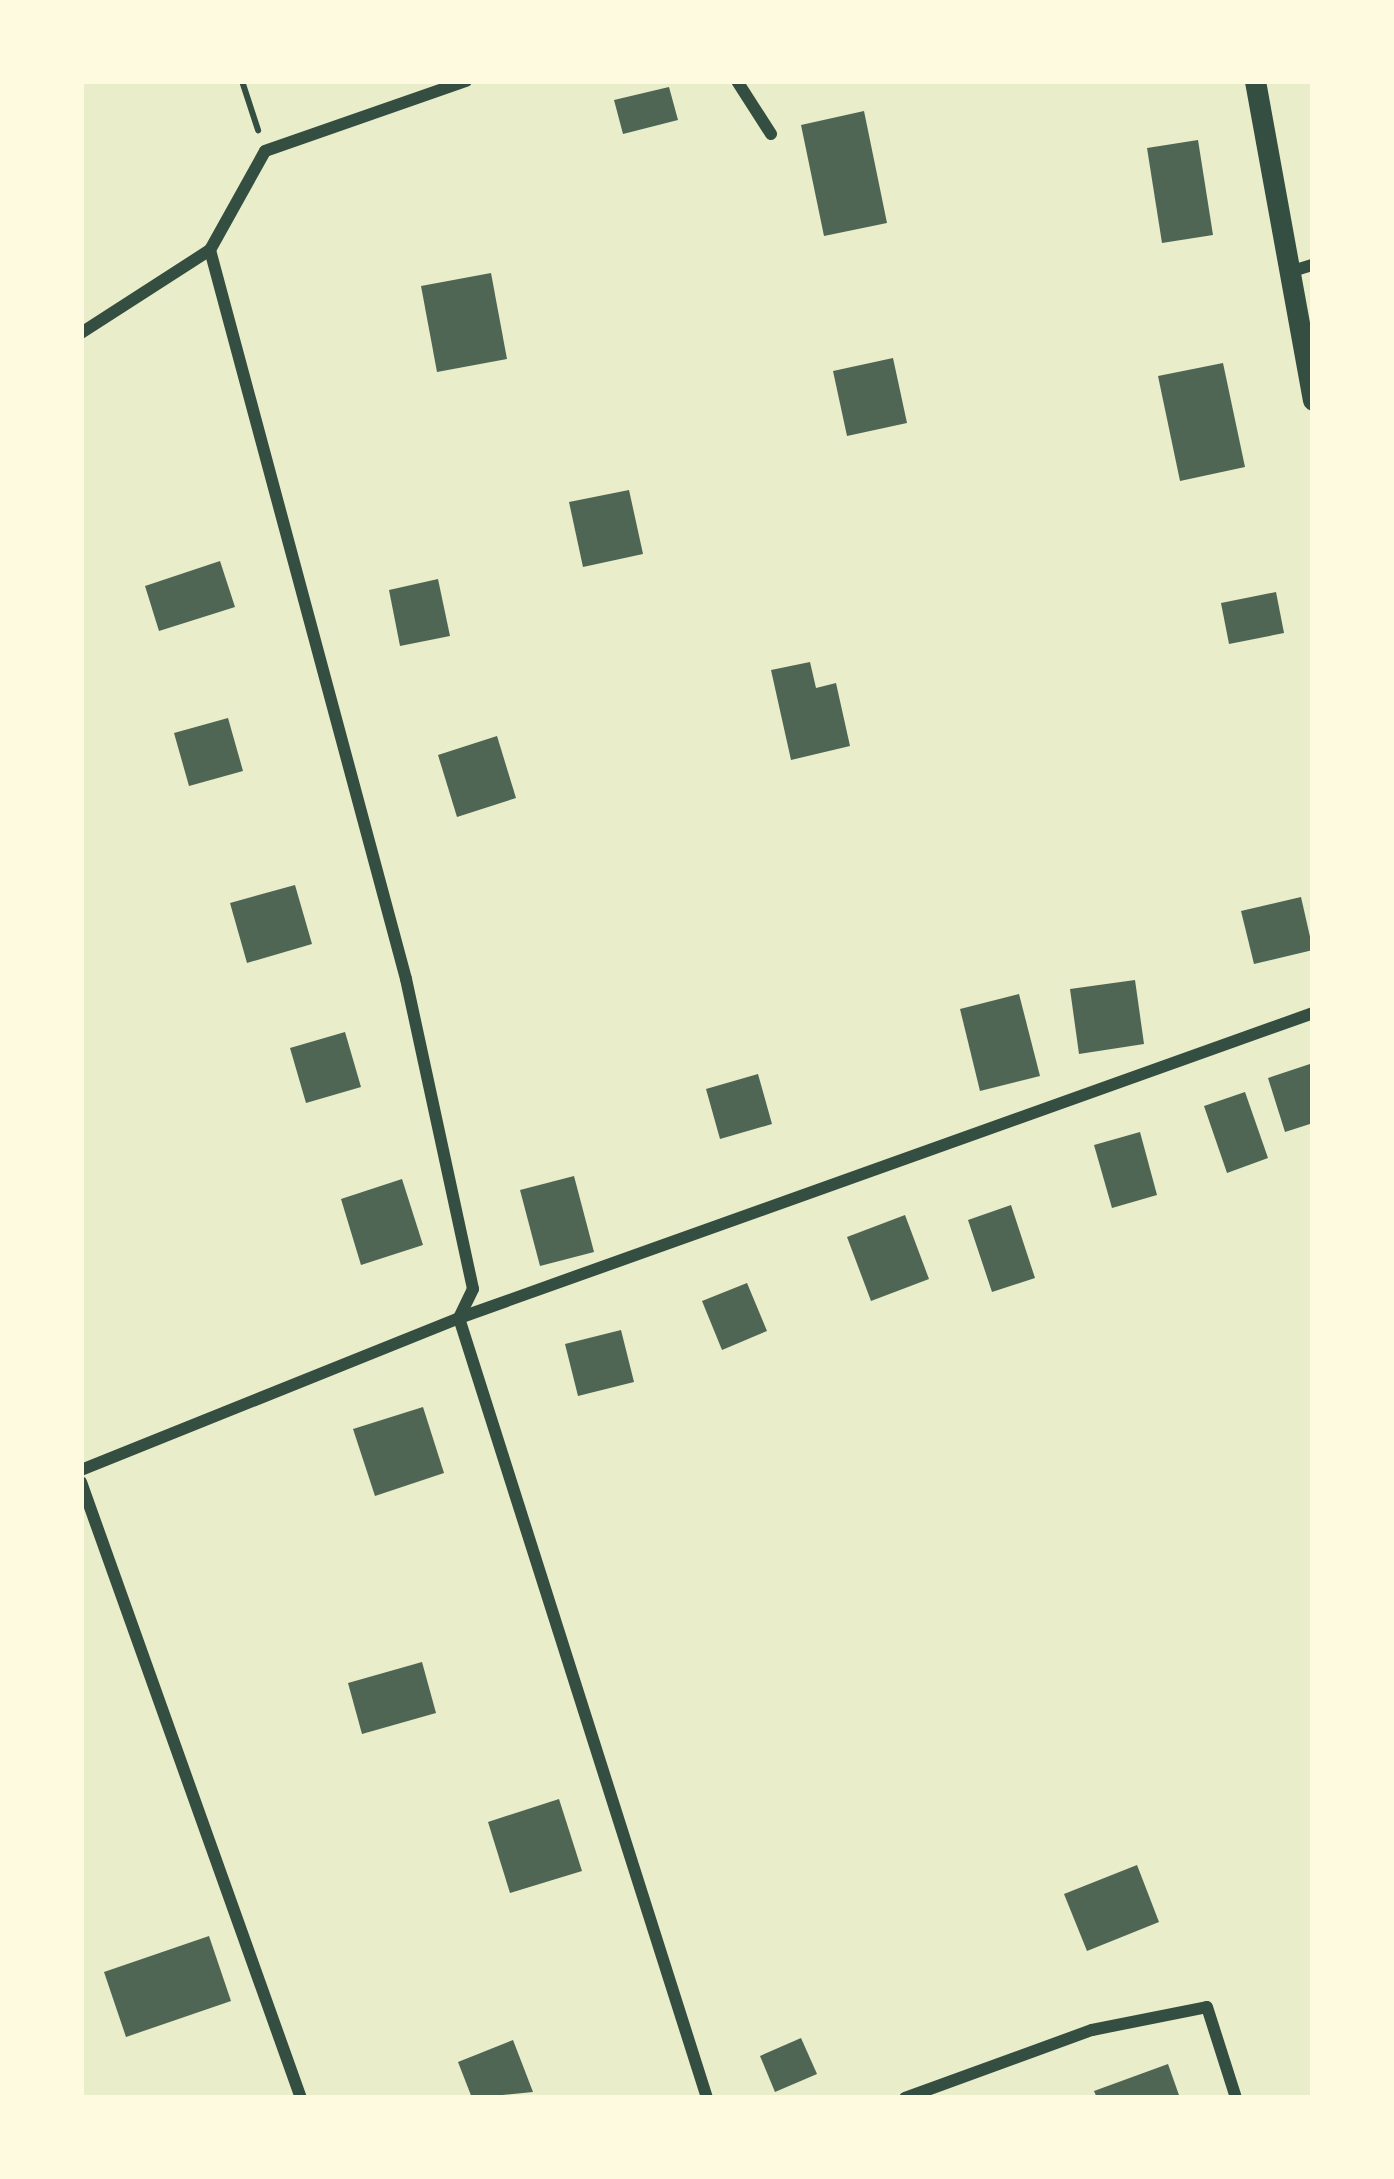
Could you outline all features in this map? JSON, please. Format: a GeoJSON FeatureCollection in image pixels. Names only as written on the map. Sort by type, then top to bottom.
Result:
{"type":"FeatureCollection","features":[{"type":"Feature","properties":{"kind":"street"},"geometry":{"type":"LineString","coordinates":[[81,333],[211,250],[265,151],[466,81]]}},
{"type":"Feature","properties":{"kind":"street"},"geometry":{"type":"LineString","coordinates":[[737,81],[771,134]]}},
{"type":"Feature","properties":{"kind":"street"},"geometry":{"type":"LineString","coordinates":[[1255,81],[1286,273],[1313,400]]}},
{"type":"Feature","properties":{"kind":"street"},"geometry":{"type":"LineString","coordinates":[[211,250],[406,979],[473,1289],[459,1318],[707,2098]]}},
{"type":"Feature","properties":{"kind":"street"},"geometry":{"type":"LineString","coordinates":[[1286,273],[1313,265]]}},
{"type":"Feature","properties":{"kind":"street"},"geometry":{"type":"LineString","coordinates":[[81,1470],[459,1318],[1313,1013]]}},
{"type":"Feature","properties":{"kind":"street"},"geometry":{"type":"LineString","coordinates":[[81,1482],[301,2098]]}},
{"type":"Feature","properties":{"kind":"street"},"geometry":{"type":"LineString","coordinates":[[904,2098],[1092,2030],[1207,2007],[1236,2098]]}},
{"type":"Feature","properties":{"kind":"path"},"geometry":{"type":"LineString","coordinates":[[242,81],[265,151]]}},
{"type":"Feature","properties":{"kind":"building"},"geometry":{"type":"Polygon","coordinates":[[[669,87],[678,120],[623,134],[614,100],[669,87]]]}},
{"type":"Feature","properties":{"kind":"building"},"geometry":{"type":"Polygon","coordinates":[[[864,111],[887,223],[824,236],[801,125],[864,111]]]}},
{"type":"Feature","properties":{"kind":"building"},"geometry":{"type":"Polygon","coordinates":[[[1198,140],[1213,235],[1162,243],[1147,148],[1198,140]]]}},
{"type":"Feature","properties":{"kind":"building"},"geometry":{"type":"Polygon","coordinates":[[[491,273],[507,359],[437,372],[421,286],[491,273]]]}},
{"type":"Feature","properties":{"kind":"building"},"geometry":{"type":"Polygon","coordinates":[[[893,358],[907,423],[847,436],[833,371],[893,358]]]}},
{"type":"Feature","properties":{"kind":"building"},"geometry":{"type":"Polygon","coordinates":[[[1223,363],[1245,467],[1180,481],[1158,376],[1223,363]]]}},
{"type":"Feature","properties":{"kind":"building"},"geometry":{"type":"Polygon","coordinates":[[[629,490],[643,554],[583,567],[569,502],[629,490]]]}},
{"type":"Feature","properties":{"kind":"building"},"geometry":{"type":"Polygon","coordinates":[[[220,561],[235,607],[159,631],[145,586],[220,561]]]}},
{"type":"Feature","properties":{"kind":"building"},"geometry":{"type":"Polygon","coordinates":[[[438,579],[450,636],[400,646],[389,590],[438,579]]]}},
{"type":"Feature","properties":{"kind":"building"},"geometry":{"type":"Polygon","coordinates":[[[1276,592],[1284,633],[1229,644],[1221,603],[1276,592]]]}},
{"type":"Feature","properties":{"kind":"building"},"geometry":{"type":"Polygon","coordinates":[[[810,662],[816,688],[836,683],[850,746],[791,760],[771,670],[810,662]]]}},
{"type":"Feature","properties":{"kind":"building"},"geometry":{"type":"Polygon","coordinates":[[[228,718],[243,771],[189,786],[174,733],[228,718]]]}},
{"type":"Feature","properties":{"kind":"building"},"geometry":{"type":"Polygon","coordinates":[[[497,736],[516,798],[457,817],[438,755],[497,736]]]}},
{"type":"Feature","properties":{"kind":"building"},"geometry":{"type":"Polygon","coordinates":[[[295,885],[312,944],[247,963],[230,903],[295,885]]]}},
{"type":"Feature","properties":{"kind":"building"},"geometry":{"type":"Polygon","coordinates":[[[1301,897],[1313,950],[1254,964],[1241,911],[1301,897]]]}},
{"type":"Feature","properties":{"kind":"building"},"geometry":{"type":"Polygon","coordinates":[[[1135,980],[1144,1044],[1079,1054],[1070,989],[1135,980]]]}},
{"type":"Feature","properties":{"kind":"building"},"geometry":{"type":"Polygon","coordinates":[[[1019,994],[1040,1076],[980,1091],[960,1009],[1019,994]]]}},
{"type":"Feature","properties":{"kind":"building"},"geometry":{"type":"Polygon","coordinates":[[[345,1032],[361,1087],[306,1103],[290,1048],[345,1032]]]}},
{"type":"Feature","properties":{"kind":"building"},"geometry":{"type":"Polygon","coordinates":[[[1313,1063],[1313,1123],[1285,1132],[1268,1078],[1313,1063]]]}},
{"type":"Feature","properties":{"kind":"building"},"geometry":{"type":"Polygon","coordinates":[[[758,1074],[772,1124],[720,1139],[706,1089],[758,1074]]]}},
{"type":"Feature","properties":{"kind":"building"},"geometry":{"type":"Polygon","coordinates":[[[1245,1092],[1268,1158],[1227,1173],[1204,1106],[1245,1092]]]}},
{"type":"Feature","properties":{"kind":"building"},"geometry":{"type":"Polygon","coordinates":[[[1140,1132],[1157,1195],[1112,1208],[1094,1145],[1140,1132]]]}},
{"type":"Feature","properties":{"kind":"building"},"geometry":{"type":"Polygon","coordinates":[[[574,1176],[594,1252],[540,1266],[520,1190],[574,1176]]]}},
{"type":"Feature","properties":{"kind":"building"},"geometry":{"type":"Polygon","coordinates":[[[402,1179],[423,1245],[361,1265],[341,1199],[402,1179]]]}},
{"type":"Feature","properties":{"kind":"building"},"geometry":{"type":"Polygon","coordinates":[[[1011,1205],[1035,1278],[992,1292],[968,1220],[1011,1205]]]}},
{"type":"Feature","properties":{"kind":"building"},"geometry":{"type":"Polygon","coordinates":[[[905,1215],[929,1279],[871,1301],[847,1237],[905,1215]]]}},
{"type":"Feature","properties":{"kind":"building"},"geometry":{"type":"Polygon","coordinates":[[[747,1283],[767,1331],[722,1350],[702,1301],[747,1283]]]}},
{"type":"Feature","properties":{"kind":"building"},"geometry":{"type":"Polygon","coordinates":[[[621,1330],[634,1382],[578,1396],[565,1344],[621,1330]]]}},
{"type":"Feature","properties":{"kind":"building"},"geometry":{"type":"Polygon","coordinates":[[[423,1407],[444,1473],[375,1496],[353,1429],[423,1407]]]}},
{"type":"Feature","properties":{"kind":"building"},"geometry":{"type":"Polygon","coordinates":[[[422,1662],[436,1713],[362,1734],[348,1683],[422,1662]]]}},
{"type":"Feature","properties":{"kind":"building"},"geometry":{"type":"Polygon","coordinates":[[[559,1799],[582,1871],[510,1893],[488,1822],[559,1799]]]}},
{"type":"Feature","properties":{"kind":"building"},"geometry":{"type":"Polygon","coordinates":[[[1137,1865],[1159,1922],[1087,1951],[1064,1894],[1137,1865]]]}},
{"type":"Feature","properties":{"kind":"building"},"geometry":{"type":"Polygon","coordinates":[[[209,1936],[231,2001],[126,2037],[104,1972],[209,1936]]]}},
{"type":"Feature","properties":{"kind":"building"},"geometry":{"type":"Polygon","coordinates":[[[801,2038],[817,2074],[775,2092],[760,2056],[801,2038]]]}},
{"type":"Feature","properties":{"kind":"building"},"geometry":{"type":"Polygon","coordinates":[[[513,2040],[533,2092],[472,2098],[458,2062],[513,2040]]]}},
{"type":"Feature","properties":{"kind":"building"},"geometry":{"type":"Polygon","coordinates":[[[1168,2064],[1180,2098],[1097,2098],[1094,2091],[1168,2064]]]}}]}
